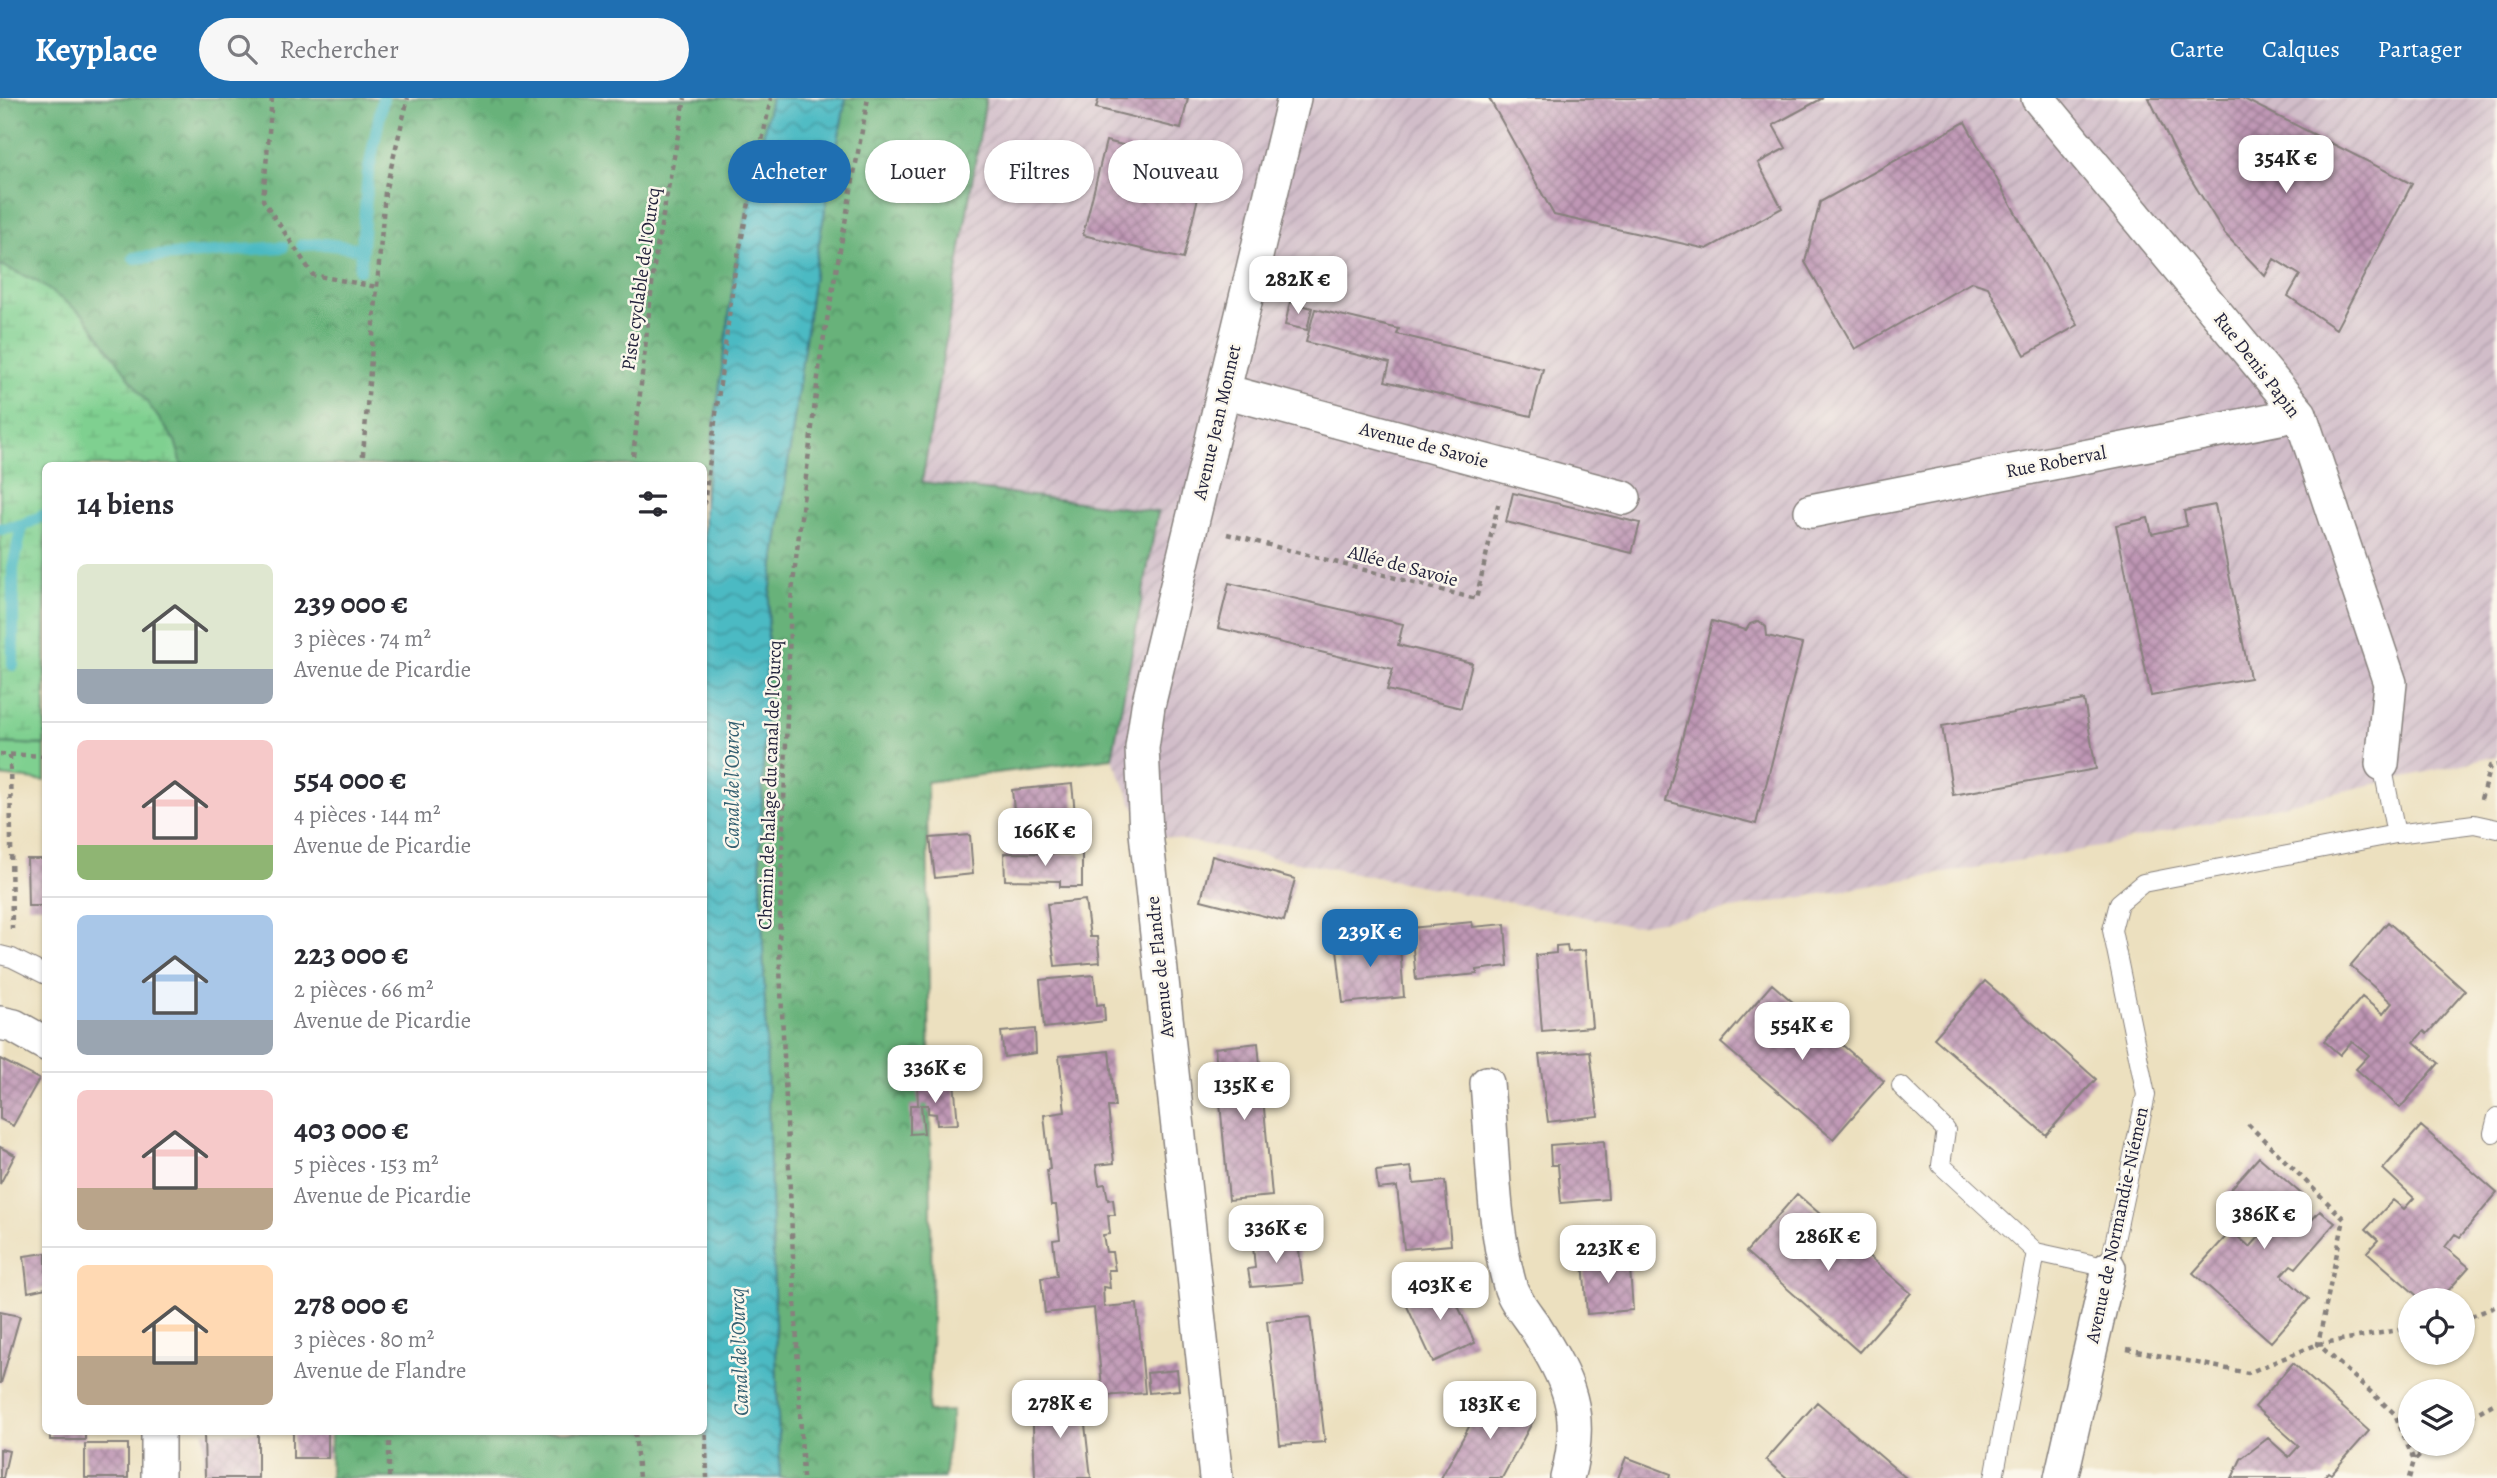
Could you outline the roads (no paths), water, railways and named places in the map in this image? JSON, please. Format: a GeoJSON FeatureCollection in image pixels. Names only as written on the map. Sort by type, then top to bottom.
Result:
{"type":"FeatureCollection","features":[{"type":"Feature","properties":{"kind":"street","name":"Avenue Jean Monnet"},"geometry":{"type":"LineString","coordinates":[[1148,706],[1294,98]]}},
{"type":"Feature","properties":{"kind":"street","name":"Rue Denis Papin"},"geometry":{"type":"LineString","coordinates":[[2038,98],[2300,414],[2390,683],[2382,764]]}},
{"type":"Feature","properties":{"kind":"street","name":"Avenue de Savoie"},"geometry":{"type":"LineString","coordinates":[[1224,391],[1624,498]]}},
{"type":"Feature","properties":{"kind":"street","name":"Rue Roberval"},"geometry":{"type":"LineString","coordinates":[[1811,511],[2300,414]]}},
{"type":"Feature","properties":{"kind":"street","name":"Avenue de Flandre"},"geometry":{"type":"LineString","coordinates":[[1148,706],[1142,748],[1146,832],[1216,1478]]}},
{"type":"Feature","properties":{"kind":"street"},"geometry":{"type":"LineString","coordinates":[[0,1023],[42,1042]]}},
{"type":"Feature","properties":{"kind":"street"},"geometry":{"type":"LineString","coordinates":[[1487,1083],[1501,1251],[1511,1290],[1568,1384],[1576,1421],[1573,1455],[1567,1478]]}},
{"type":"Feature","properties":{"kind":"street","name":"Avenue de Normandie-Niémen"},"geometry":{"type":"LineString","coordinates":[[2061,1478],[2109,1268]]}},
{"type":"Feature","properties":{"kind":"street"},"geometry":{"type":"LineString","coordinates":[[158,1435],[158,1478]]}},
{"type":"Feature","properties":{"kind":"lane"},"geometry":{"type":"LineString","coordinates":[[2382,764],[2396,834]]}},
{"type":"Feature","properties":{"kind":"lane","name":"Avenue de Normandie-Niémen"},"geometry":{"type":"LineString","coordinates":[[2109,1268],[2146,1095],[2112,930],[2119,903],[2143,883],[2396,834],[2474,824],[2497,829]]}},
{"type":"Feature","properties":{"kind":"lane"},"geometry":{"type":"LineString","coordinates":[[6,956],[42,973]]}},
{"type":"Feature","properties":{"kind":"lane"},"geometry":{"type":"LineString","coordinates":[[1901,1086],[1946,1130],[1941,1165],[2036,1252],[2109,1268]]}},
{"type":"Feature","properties":{"kind":"lane"},"geometry":{"type":"LineString","coordinates":[[1994,1478],[2036,1252]]}},
{"type":"Feature","properties":{"kind":"water"},"geometry":{"type":"Polygon","coordinates":[[[771,98],[846,98],[838,140],[762,140],[771,98]]]}},
{"type":"Feature","properties":{"kind":"water","name":"Canal de l'Ourcq"},"geometry":{"type":"Polygon","coordinates":[[[749,203],[826,203],[817,253],[769,601],[760,851],[780,1478],[707,1478],[707,482],[735,270],[749,203]]]}},
{"type":"Feature","properties":{"kind":"waterway"},"geometry":{"type":"LineString","coordinates":[[360,270],[368,174],[383,98]]}},
{"type":"Feature","properties":{"kind":"waterway"},"geometry":{"type":"LineString","coordinates":[[302,245],[325,244],[362,249]]}},
{"type":"Feature","properties":{"kind":"waterway"},"geometry":{"type":"LineString","coordinates":[[134,258],[283,247]]}},
{"type":"Feature","properties":{"kind":"waterway"},"geometry":{"type":"LineString","coordinates":[[0,529],[22,526],[42,516]]}},
{"type":"Feature","properties":{"kind":"waterway"},"geometry":{"type":"LineString","coordinates":[[13,665],[13,568],[22,526]]}}]}
